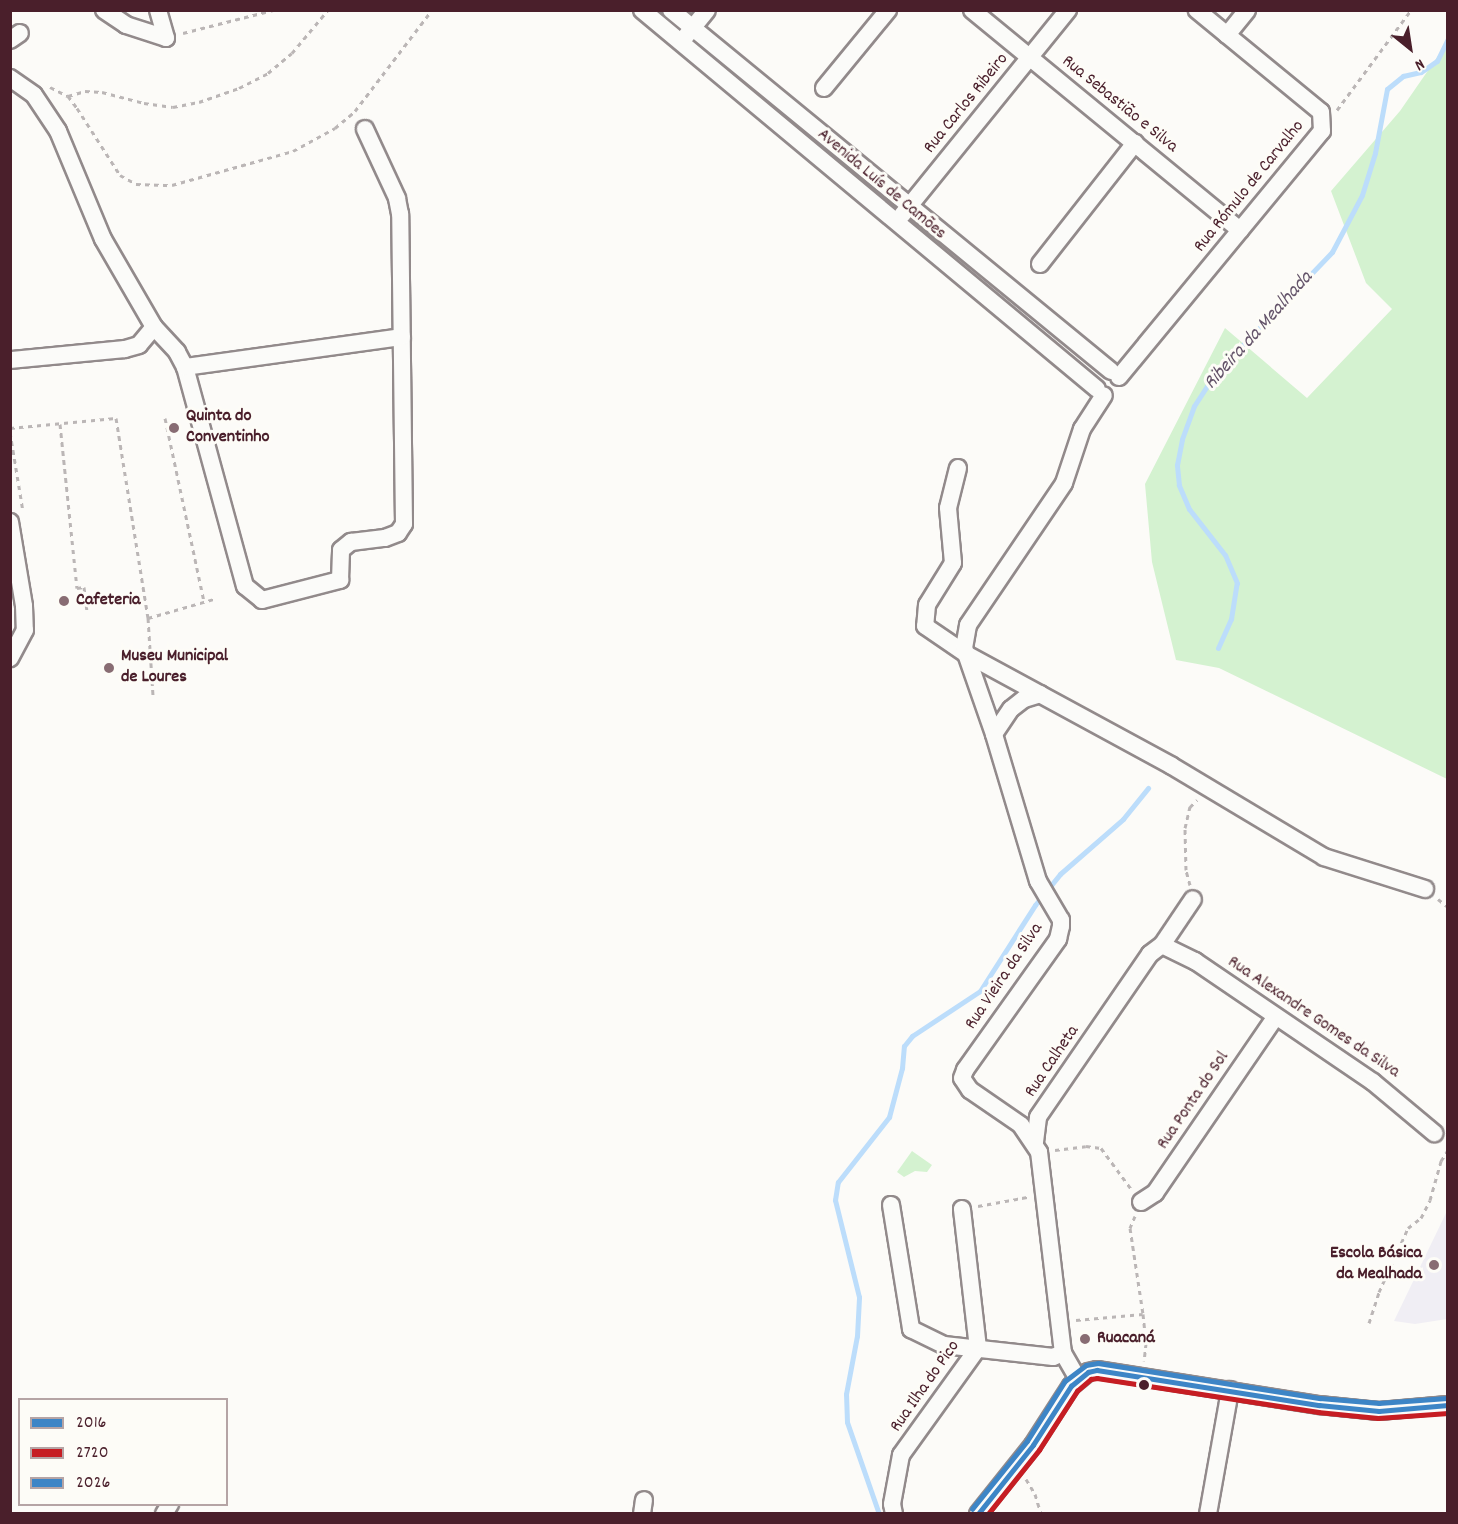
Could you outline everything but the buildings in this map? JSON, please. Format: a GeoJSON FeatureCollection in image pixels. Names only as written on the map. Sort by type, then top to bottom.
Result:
{"type":"FeatureCollection","features":[{"type":"Feature","properties":{"kind":"street"},"geometry":{"type":"LineString","coordinates":[[104,10],[126,25],[166,38]]}},
{"type":"Feature","properties":{"kind":"street"},"geometry":{"type":"LineString","coordinates":[[158,10],[166,38]]}},
{"type":"Feature","properties":{"kind":"street","name":"Avenida Luís de Camões"},"geometry":{"type":"LineString","coordinates":[[642,10],[1100,392]]}},
{"type":"Feature","properties":{"kind":"street","name":"Avenida Luís de Camões"},"geometry":{"type":"LineString","coordinates":[[671,10],[1115,374]]}},
{"type":"Feature","properties":{"kind":"street"},"geometry":{"type":"LineString","coordinates":[[680,44],[707,10]]}},
{"type":"Feature","properties":{"kind":"street"},"geometry":{"type":"LineString","coordinates":[[824,88],[888,10]]}},
{"type":"Feature","properties":{"kind":"street","name":"Rua Sebastião e Silva"},"geometry":{"type":"LineString","coordinates":[[972,10],[1240,230]]}},
{"type":"Feature","properties":{"kind":"street","name":"Rua Carlos Ribeiro"},"geometry":{"type":"LineString","coordinates":[[895,223],[1068,10]]}},
{"type":"Feature","properties":{"kind":"street","name":"Rua Rómulo de Carvalho"},"geometry":{"type":"LineString","coordinates":[[1100,392],[1096,381],[1100,374],[1115,374],[1322,131],[1321,112],[1197,10]]}},
{"type":"Feature","properties":{"kind":"street"},"geometry":{"type":"LineString","coordinates":[[1227,35],[1247,10]]}},
{"type":"Feature","properties":{"kind":"street"},"geometry":{"type":"LineString","coordinates":[[16,81],[34,95],[58,131],[103,239],[154,327],[177,352],[185,367],[245,586],[262,600],[340,580],[341,550],[351,542],[385,538],[398,533],[404,524],[400,214],[397,198],[365,129]]}},
{"type":"Feature","properties":{"kind":"street"},"geometry":{"type":"LineString","coordinates":[[1040,264],[1135,143]]}},
{"type":"Feature","properties":{"kind":"street"},"geometry":{"type":"LineString","coordinates":[[10,360],[125,349],[138,345],[154,327]]}},
{"type":"Feature","properties":{"kind":"street"},"geometry":{"type":"LineString","coordinates":[[185,367],[402,337]]}},
{"type":"Feature","properties":{"kind":"street"},"geometry":{"type":"LineString","coordinates":[[966,654],[964,636],[968,625],[1064,483],[1082,429],[1100,392]]}},
{"type":"Feature","properties":{"kind":"street"},"geometry":{"type":"LineString","coordinates":[[958,468],[948,508],[953,563],[927,605],[925,627],[966,654],[1208,788],[1324,857],[1425,889]]}},
{"type":"Feature","properties":{"kind":"street"},"geometry":{"type":"LineString","coordinates":[[10,522],[26,630],[10,658]]}},
{"type":"Feature","properties":{"kind":"street","name":"Rua Vieira da Silva"},"geometry":{"type":"LineString","coordinates":[[966,654],[994,734],[1038,881],[1056,911],[1061,926],[1058,939],[965,1070],[962,1078],[970,1090],[1021,1125],[1037,1147]]}},
{"type":"Feature","properties":{"kind":"street"},"geometry":{"type":"LineString","coordinates":[[994,734],[1011,709],[1024,699],[1040,694]]}},
{"type":"Feature","properties":{"kind":"street","name":"Rua Calheta"},"geometry":{"type":"LineString","coordinates":[[1078,1379],[1063,1353],[1037,1147],[1038,1117],[1150,954],[1162,945],[1193,899]]}},
{"type":"Feature","properties":{"kind":"street","name":"Rua Alexandre Gomes da Silva"},"geometry":{"type":"LineString","coordinates":[[1162,945],[1195,961],[1275,1018],[1373,1082],[1434,1133]]}},
{"type":"Feature","properties":{"kind":"street","name":"Rua Ponta do Sol"},"geometry":{"type":"LineString","coordinates":[[1141,1202],[1155,1193],[1275,1018]]}},
{"type":"Feature","properties":{"kind":"street"},"geometry":{"type":"LineString","coordinates":[[891,1205],[912,1329],[944,1345],[1053,1357],[1063,1353]]}},
{"type":"Feature","properties":{"kind":"street","name":"Rua Ilha do Pico"},"geometry":{"type":"LineString","coordinates":[[894,1514],[892,1504],[901,1455],[978,1347],[962,1209]]}},
{"type":"Feature","properties":{"kind":"street"},"geometry":{"type":"LineString","coordinates":[[986,1511],[1078,1379],[1097,1370],[1319,1405],[1379,1411],[1448,1405]]}},
{"type":"Feature","properties":{"kind":"street"},"geometry":{"type":"LineString","coordinates":[[1208,1514],[1230,1390]]}},
{"type":"Feature","properties":{"kind":"path"},"geometry":{"type":"LineString","coordinates":[[166,38],[273,10]]}},
{"type":"Feature","properties":{"kind":"path"},"geometry":{"type":"LineString","coordinates":[[68,96],[85,91],[102,92],[144,104],[173,107],[199,102],[239,88],[268,73],[292,53],[328,10]]}},
{"type":"Feature","properties":{"kind":"path"},"geometry":{"type":"LineString","coordinates":[[16,81],[54,88],[68,96],[120,175],[136,184],[172,185],[293,151],[335,128],[355,111],[432,10]]}},
{"type":"Feature","properties":{"kind":"path"},"geometry":{"type":"LineString","coordinates":[[1322,131],[1411,10]]}},
{"type":"Feature","properties":{"kind":"path"},"geometry":{"type":"LineString","coordinates":[[10,428],[116,418],[148,618],[153,696]]}},
{"type":"Feature","properties":{"kind":"path"},"geometry":{"type":"LineString","coordinates":[[165,418],[204,602]]}},
{"type":"Feature","properties":{"kind":"path"},"geometry":{"type":"LineString","coordinates":[[60,424],[77,588],[84,587],[87,613]]}},
{"type":"Feature","properties":{"kind":"path"},"geometry":{"type":"LineString","coordinates":[[148,618],[214,599]]}},
{"type":"Feature","properties":{"kind":"path"},"geometry":{"type":"LineString","coordinates":[[1193,899],[1186,870],[1185,828],[1190,807],[1208,788]]}},
{"type":"Feature","properties":{"kind":"path"},"geometry":{"type":"LineString","coordinates":[[1037,1147],[1101,1148],[1141,1202]]}},
{"type":"Feature","properties":{"kind":"path"},"geometry":{"type":"LineString","coordinates":[[1369,1323],[1379,1292],[1408,1228],[1421,1218],[1430,1200],[1441,1161],[1448,1150]]}},
{"type":"Feature","properties":{"kind":"path"},"geometry":{"type":"LineString","coordinates":[[962,1209],[1044,1194]]}},
{"type":"Feature","properties":{"kind":"path"},"geometry":{"type":"LineString","coordinates":[[1126,1374],[1128,1361],[1144,1364],[1146,1343],[1130,1228]]}},
{"type":"Feature","properties":{"kind":"path"},"geometry":{"type":"LineString","coordinates":[[1060,1329],[1074,1330],[1074,1321],[1143,1314]]}},
{"type":"Feature","properties":{"kind":"path"},"geometry":{"type":"LineString","coordinates":[[1016,1466],[1035,1494],[1041,1514]]}},
{"type":"Feature","properties":{"kind":"shaded area","name":"Escola Básica da Mealhada"},"geometry":{"type":"Polygon","coordinates":[[[1447,1211],[1447,1319],[1415,1324],[1394,1321],[1447,1211]]]}},
{"type":"Feature","properties":{"kind":"green space"},"geometry":{"type":"Polygon","coordinates":[[[1447,43],[1447,779],[1219,668],[1176,660],[1152,562],[1145,484],[1225,328],[1307,398],[1392,309],[1366,283],[1331,191],[1400,111],[1447,43]]]}},
{"type":"Feature","properties":{"kind":"green space"},"geometry":{"type":"Polygon","coordinates":[[[912,1151],[932,1165],[927,1172],[915,1171],[904,1177],[897,1172],[912,1151]]]}},
{"type":"Feature","properties":{"kind":"waterway","name":"Ribeira da Mealhada"},"geometry":{"type":"LineString","coordinates":[[1218,648],[1231,619],[1237,583],[1225,555],[1189,509],[1179,485],[1177,465],[1182,439],[1194,406],[1215,374],[1332,252],[1362,195],[1375,153],[1387,89],[1403,76],[1421,72],[1437,61],[1448,38]]}},
{"type":"Feature","properties":{"kind":"waterway","name":"Ribeira da Mealhada"},"geometry":{"type":"LineString","coordinates":[[879,1514],[847,1422],[846,1394],[857,1336],[859,1297],[835,1200],[838,1182],[889,1117],[902,1068],[904,1046],[912,1036],[980,991],[1035,905],[1060,874],[1123,819],[1148,788]]}},
{"type":"Feature","properties":{"kind":"transit line","name":"2026"},"geometry":{"type":"LineString","coordinates":[[972,1509],[1027,1441],[1065,1381],[1086,1365],[1098,1363],[1320,1398],[1379,1403],[1447,1398]]}},
{"type":"Feature","properties":{"kind":"transit line","name":"2016"},"geometry":{"type":"LineString","coordinates":[[978,1514],[1033,1445],[1071,1386],[1088,1372],[1097,1370],[1319,1405],[1379,1411],[1448,1405]]}},
{"type":"Feature","properties":{"kind":"transit line","name":"2720"},"geometry":{"type":"LineString","coordinates":[[988,1514],[1039,1450],[1077,1391],[1091,1379],[1097,1378],[1318,1412],[1378,1418],[1448,1413]]}},
{"type":"Feature","properties":{"kind":"place","name":"Quinta do Conventinho"},"geometry":{"type":"Point","coordinates":[174,428]}},
{"type":"Feature","properties":{"kind":"place","name":"Cafeteria"},"geometry":{"type":"Point","coordinates":[64,601]}},
{"type":"Feature","properties":{"kind":"place","name":"Museu Municipal de Loures"},"geometry":{"type":"Point","coordinates":[109,668]}},
{"type":"Feature","properties":{"kind":"place","name":"Escola Básica da Mealhada"},"geometry":{"type":"Point","coordinates":[1434,1265]}},
{"type":"Feature","properties":{"kind":"place","name":"Ruacaná"},"geometry":{"type":"Point","coordinates":[1085,1339]}}]}
